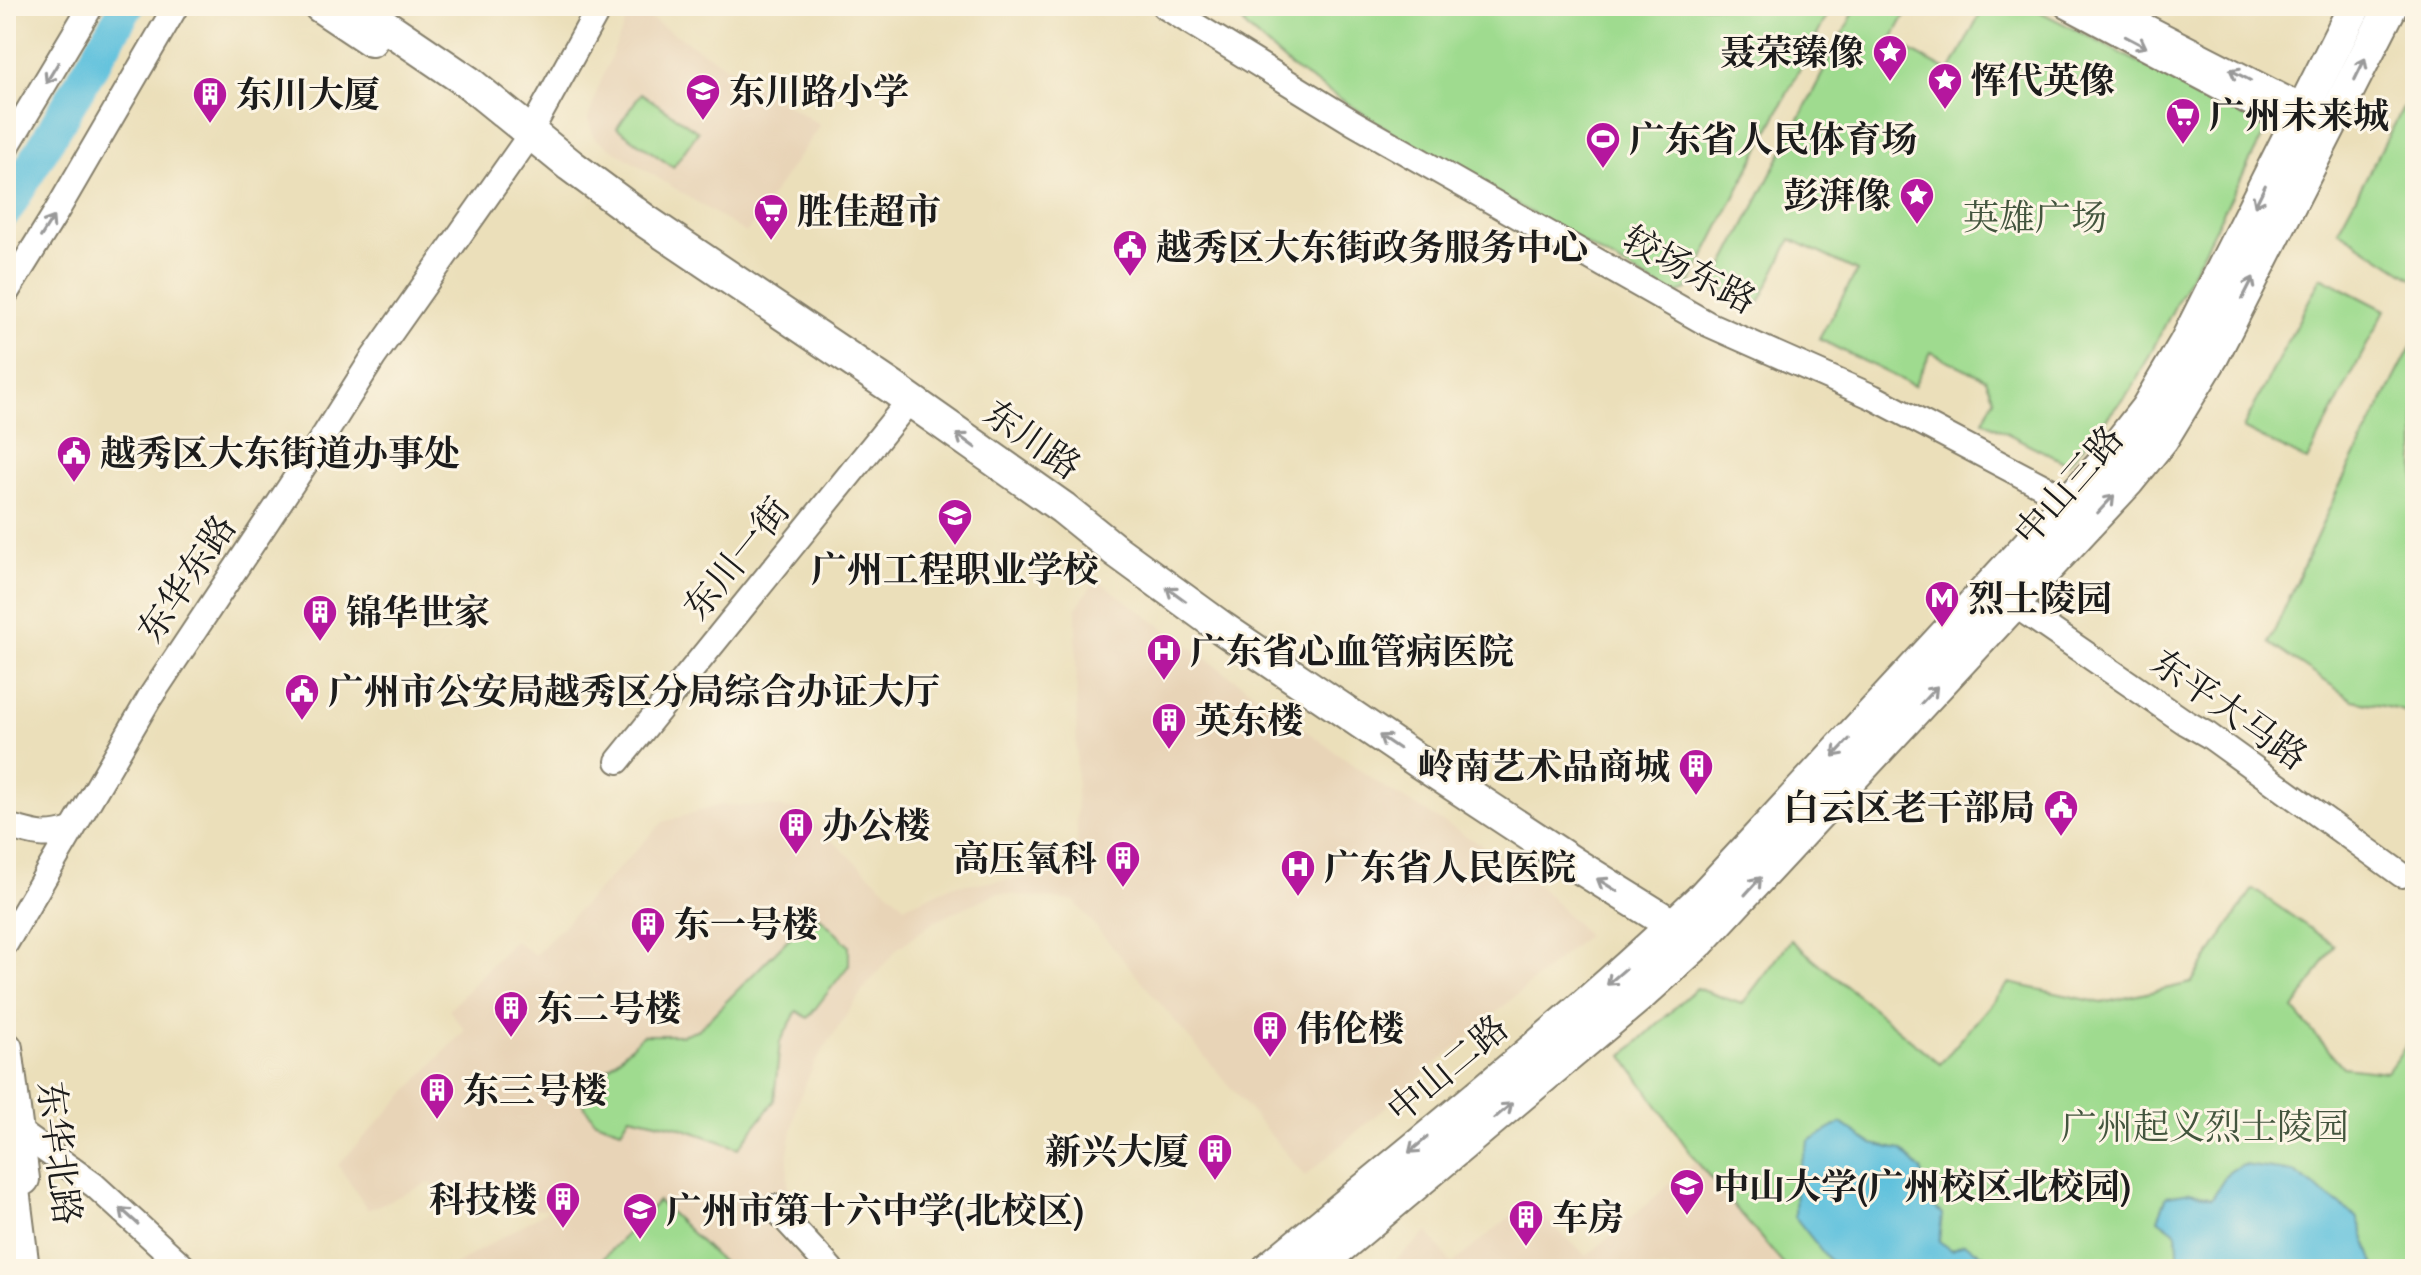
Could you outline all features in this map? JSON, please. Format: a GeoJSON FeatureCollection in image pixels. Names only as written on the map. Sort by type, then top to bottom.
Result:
{"type":"FeatureCollection","features":[{"type":"Feature","properties":{"kind":"highway"},"geometry":{"type":"LineString","coordinates":[[10,1121],[21,1269]]}},
{"type":"Feature","properties":{"kind":"main road","name":"东川路"},"geometry":{"type":"LineString","coordinates":[[320,6],[570,165],[647,222],[1063,508],[1222,628],[1576,865],[1687,933]]}},
{"type":"Feature","properties":{"kind":"main road","name":"东川路"},"geometry":{"type":"LineString","coordinates":[[356,6],[468,82],[527,139]]}},
{"type":"Feature","properties":{"kind":"main road","name":"中山三路"},"geometry":{"type":"LineString","coordinates":[[1687,933],[1710,889],[2132,428],[2161,386],[2216,285],[2355,6]]}},
{"type":"Feature","properties":{"kind":"main road","name":"中山三路"},"geometry":{"type":"LineString","coordinates":[[1687,933],[2015,605],[2128,481],[2179,413],[2212,357],[2391,6]]}},
{"type":"Feature","properties":{"kind":"main road","name":"中山二路"},"geometry":{"type":"LineString","coordinates":[[1268,1269],[1541,1042],[1687,933]]}},
{"type":"Feature","properties":{"kind":"main road","name":"中山二路"},"geometry":{"type":"LineString","coordinates":[[1314,1269],[1623,1010],[1687,933]]}},
{"type":"Feature","properties":{"kind":"main road","name":"东华北路"},"geometry":{"type":"LineString","coordinates":[[6,1048],[10,1121],[35,1269]]}},
{"type":"Feature","properties":{"kind":"street"},"geometry":{"type":"LineString","coordinates":[[6,148],[91,6]]}},
{"type":"Feature","properties":{"kind":"street"},"geometry":{"type":"LineString","coordinates":[[6,293],[176,6]]}},
{"type":"Feature","properties":{"kind":"street","name":"东华东路"},"geometry":{"type":"LineString","coordinates":[[6,943],[149,699],[373,358],[527,139],[600,6]]}},
{"type":"Feature","properties":{"kind":"street","name":"较场东路"},"geometry":{"type":"LineString","coordinates":[[1164,6],[1354,123],[1708,324],[1873,397],[2069,500]]}},
{"type":"Feature","properties":{"kind":"street"},"geometry":{"type":"LineString","coordinates":[[2067,6],[2328,131]]}},
{"type":"Feature","properties":{"kind":"street"},"geometry":{"type":"LineString","coordinates":[[2105,6],[2299,117]]}},
{"type":"Feature","properties":{"kind":"street","name":"东川一街"},"geometry":{"type":"LineString","coordinates":[[618,761],[910,400]]}},
{"type":"Feature","properties":{"kind":"street","name":"东平大马路"},"geometry":{"type":"LineString","coordinates":[[2015,605],[2208,735],[2402,875]]}},
{"type":"Feature","properties":{"kind":"street"},"geometry":{"type":"LineString","coordinates":[[6,826],[43,836],[71,830]]}},
{"type":"Feature","properties":{"kind":"street"},"geometry":{"type":"LineString","coordinates":[[10,1121],[94,1185],[186,1269]]}},
{"type":"Feature","properties":{"kind":"street"},"geometry":{"type":"LineString","coordinates":[[774,1207],[831,1269]]}},
{"type":"Feature","properties":{"kind":"shaded area","name":"东川路小学"},"geometry":{"type":"Polygon","coordinates":[[[632,7],[820,125],[746,233],[594,138],[588,119],[632,7]]]}},
{"type":"Feature","properties":{"kind":"shaded area","name":"广东省人民医院"},"geometry":{"type":"Polygon","coordinates":[[[1096,579],[1381,785],[1525,871],[1587,935],[1305,1176],[1074,901],[997,893],[935,921],[898,948],[863,990],[814,1064],[797,1104],[788,1153],[788,1191],[763,1219],[811,1269],[448,1269],[550,1209],[480,1212],[429,1183],[368,1210],[338,1165],[465,1030],[449,1010],[514,940],[535,955],[663,822],[720,805],[798,810],[905,906],[955,885],[1077,873],[1076,608],[1096,579]]]}},
{"type":"Feature","properties":{"kind":"shaded area","name":"中山大学(广州校区北校园)"},"geometry":{"type":"Polygon","coordinates":[[[1696,1161],[1787,1269],[1385,1269],[1428,1232],[1452,1264],[1527,1203],[1587,1256],[1696,1161]]]}},
{"type":"Feature","properties":{"kind":"green space","name":"广东省人民体育场"},"geometry":{"type":"Polygon","coordinates":[[[1231,6],[1832,6],[1687,290],[1673,295],[1400,137],[1291,67],[1248,29],[1231,6]]]}},
{"type":"Feature","properties":{"kind":"green space","name":"英雄广场"},"geometry":{"type":"Polygon","coordinates":[[[1857,6],[1910,6],[1891,41],[1950,72],[1984,6],[2029,6],[2267,128],[2133,387],[2068,464],[1983,421],[1994,399],[1986,379],[1931,352],[1914,386],[1819,339],[1857,271],[1791,239],[1757,307],[1714,285],[1857,6]]]}},
{"type":"Feature","properties":{"kind":"green space"},"geometry":{"type":"Polygon","coordinates":[[[2415,86],[2415,280],[2338,230],[2415,86]]]}},
{"type":"Feature","properties":{"kind":"green space"},"geometry":{"type":"Polygon","coordinates":[[[641,93],[698,132],[673,167],[617,128],[641,93]]]}},
{"type":"Feature","properties":{"kind":"green space"},"geometry":{"type":"Polygon","coordinates":[[[2321,277],[2385,310],[2307,461],[2243,428],[2321,277]]]}},
{"type":"Feature","properties":{"kind":"green space"},"geometry":{"type":"Polygon","coordinates":[[[2415,339],[2415,719],[2401,710],[2353,700],[2269,643],[2338,489],[2415,339]]]}},
{"type":"Feature","properties":{"kind":"green space","name":"广州起义烈士陵园"},"geometry":{"type":"Polygon","coordinates":[[[2253,889],[2334,945],[2294,1010],[2343,1067],[2387,1072],[2415,1033],[2415,1269],[1787,1269],[1696,1161],[1623,1056],[1696,988],[1742,1004],[1791,940],[1940,1064],[2009,983],[2102,1003],[2191,983],[2253,889]]]}},
{"type":"Feature","properties":{"kind":"green space"},"geometry":{"type":"Polygon","coordinates":[[[820,917],[849,946],[849,965],[808,1018],[797,1011],[780,1042],[774,1101],[739,1148],[679,1127],[630,1116],[621,1130],[595,1121],[578,1097],[643,1035],[682,1035],[699,1029],[807,920],[820,917]]]}},
{"type":"Feature","properties":{"kind":"green space"},"geometry":{"type":"Polygon","coordinates":[[[658,1201],[729,1269],[593,1269],[658,1201]]]}},
{"type":"Feature","properties":{"kind":"water"},"geometry":{"type":"Polygon","coordinates":[[[1841,1123],[1872,1144],[1901,1150],[1922,1171],[1921,1194],[1942,1214],[1939,1241],[1952,1250],[1964,1244],[1997,1263],[2001,1269],[1836,1269],[1795,1217],[1796,1179],[1809,1141],[1841,1123]]]}},
{"type":"Feature","properties":{"kind":"water"},"geometry":{"type":"Polygon","coordinates":[[[2244,1165],[2294,1172],[2357,1217],[2376,1269],[2179,1269],[2177,1233],[2158,1219],[2167,1196],[2190,1192],[2212,1198],[2229,1171],[2244,1165]]]}},
{"type":"Feature","properties":{"kind":"waterway"},"geometry":{"type":"LineString","coordinates":[[6,210],[127,6]]}},
{"type":"Feature","properties":{"kind":"place","name":"聂荣臻像"},"geometry":{"type":"Point","coordinates":[1890,83]}},
{"type":"Feature","properties":{"kind":"place","name":"恽代英像"},"geometry":{"type":"Point","coordinates":[1945,111]}},
{"type":"Feature","properties":{"kind":"place","name":"东川路小学"},"geometry":{"type":"Point","coordinates":[703,122]}},
{"type":"Feature","properties":{"kind":"place","name":"东川大厦"},"geometry":{"type":"Point","coordinates":[210,125]}},
{"type":"Feature","properties":{"kind":"place","name":"广州未来城"},"geometry":{"type":"Point","coordinates":[2183,146]}},
{"type":"Feature","properties":{"kind":"place","name":"广东省人民体育场"},"geometry":{"type":"Point","coordinates":[1603,170]}},
{"type":"Feature","properties":{"kind":"place","name":"彭湃像"},"geometry":{"type":"Point","coordinates":[1917,226]}},
{"type":"Feature","properties":{"kind":"place","name":"胜佳超市"},"geometry":{"type":"Point","coordinates":[771,242]}},
{"type":"Feature","properties":{"kind":"place","name":"越秀区大东街政务服务中心"},"geometry":{"type":"Point","coordinates":[1130,278]}},
{"type":"Feature","properties":{"kind":"place","name":"越秀区大东街道办事处"},"geometry":{"type":"Point","coordinates":[74,484]}},
{"type":"Feature","properties":{"kind":"place","name":"广州工程职业学校"},"geometry":{"type":"Point","coordinates":[955,547]}},
{"type":"Feature","properties":{"kind":"place","name":"烈士陵园"},"geometry":{"type":"Point","coordinates":[1942,629]}},
{"type":"Feature","properties":{"kind":"place","name":"锦华世家"},"geometry":{"type":"Point","coordinates":[320,643]}},
{"type":"Feature","properties":{"kind":"place","name":"广东省心血管病医院"},"geometry":{"type":"Point","coordinates":[1164,682]}},
{"type":"Feature","properties":{"kind":"place","name":"广州市公安局越秀区分局综合办证大厅"},"geometry":{"type":"Point","coordinates":[302,722]}},
{"type":"Feature","properties":{"kind":"place","name":"英东楼"},"geometry":{"type":"Point","coordinates":[1169,751]}},
{"type":"Feature","properties":{"kind":"place","name":"岭南艺术品商城"},"geometry":{"type":"Point","coordinates":[1696,797]}},
{"type":"Feature","properties":{"kind":"place","name":"白云区老干部局"},"geometry":{"type":"Point","coordinates":[2061,838]}},
{"type":"Feature","properties":{"kind":"place","name":"办公楼"},"geometry":{"type":"Point","coordinates":[796,856]}},
{"type":"Feature","properties":{"kind":"place","name":"高压氧科"},"geometry":{"type":"Point","coordinates":[1123,889]}},
{"type":"Feature","properties":{"kind":"place","name":"广东省人民医院"},"geometry":{"type":"Point","coordinates":[1298,898]}},
{"type":"Feature","properties":{"kind":"place","name":"东一号楼"},"geometry":{"type":"Point","coordinates":[648,955]}},
{"type":"Feature","properties":{"kind":"place","name":"东二号楼"},"geometry":{"type":"Point","coordinates":[511,1039]}},
{"type":"Feature","properties":{"kind":"place","name":"伟伦楼"},"geometry":{"type":"Point","coordinates":[1270,1059]}},
{"type":"Feature","properties":{"kind":"place","name":"东三号楼"},"geometry":{"type":"Point","coordinates":[437,1121]}},
{"type":"Feature","properties":{"kind":"place","name":"新兴大厦"},"geometry":{"type":"Point","coordinates":[1215,1182]}},
{"type":"Feature","properties":{"kind":"place","name":"中山大学(广州校区北校园)"},"geometry":{"type":"Point","coordinates":[1687,1217]}},
{"type":"Feature","properties":{"kind":"place","name":"科技楼"},"geometry":{"type":"Point","coordinates":[563,1230]}},
{"type":"Feature","properties":{"kind":"place","name":"广州市第十六中学(北校区)"},"geometry":{"type":"Point","coordinates":[640,1241]}},
{"type":"Feature","properties":{"kind":"place","name":"车房"},"geometry":{"type":"Point","coordinates":[1526,1248]}}]}
